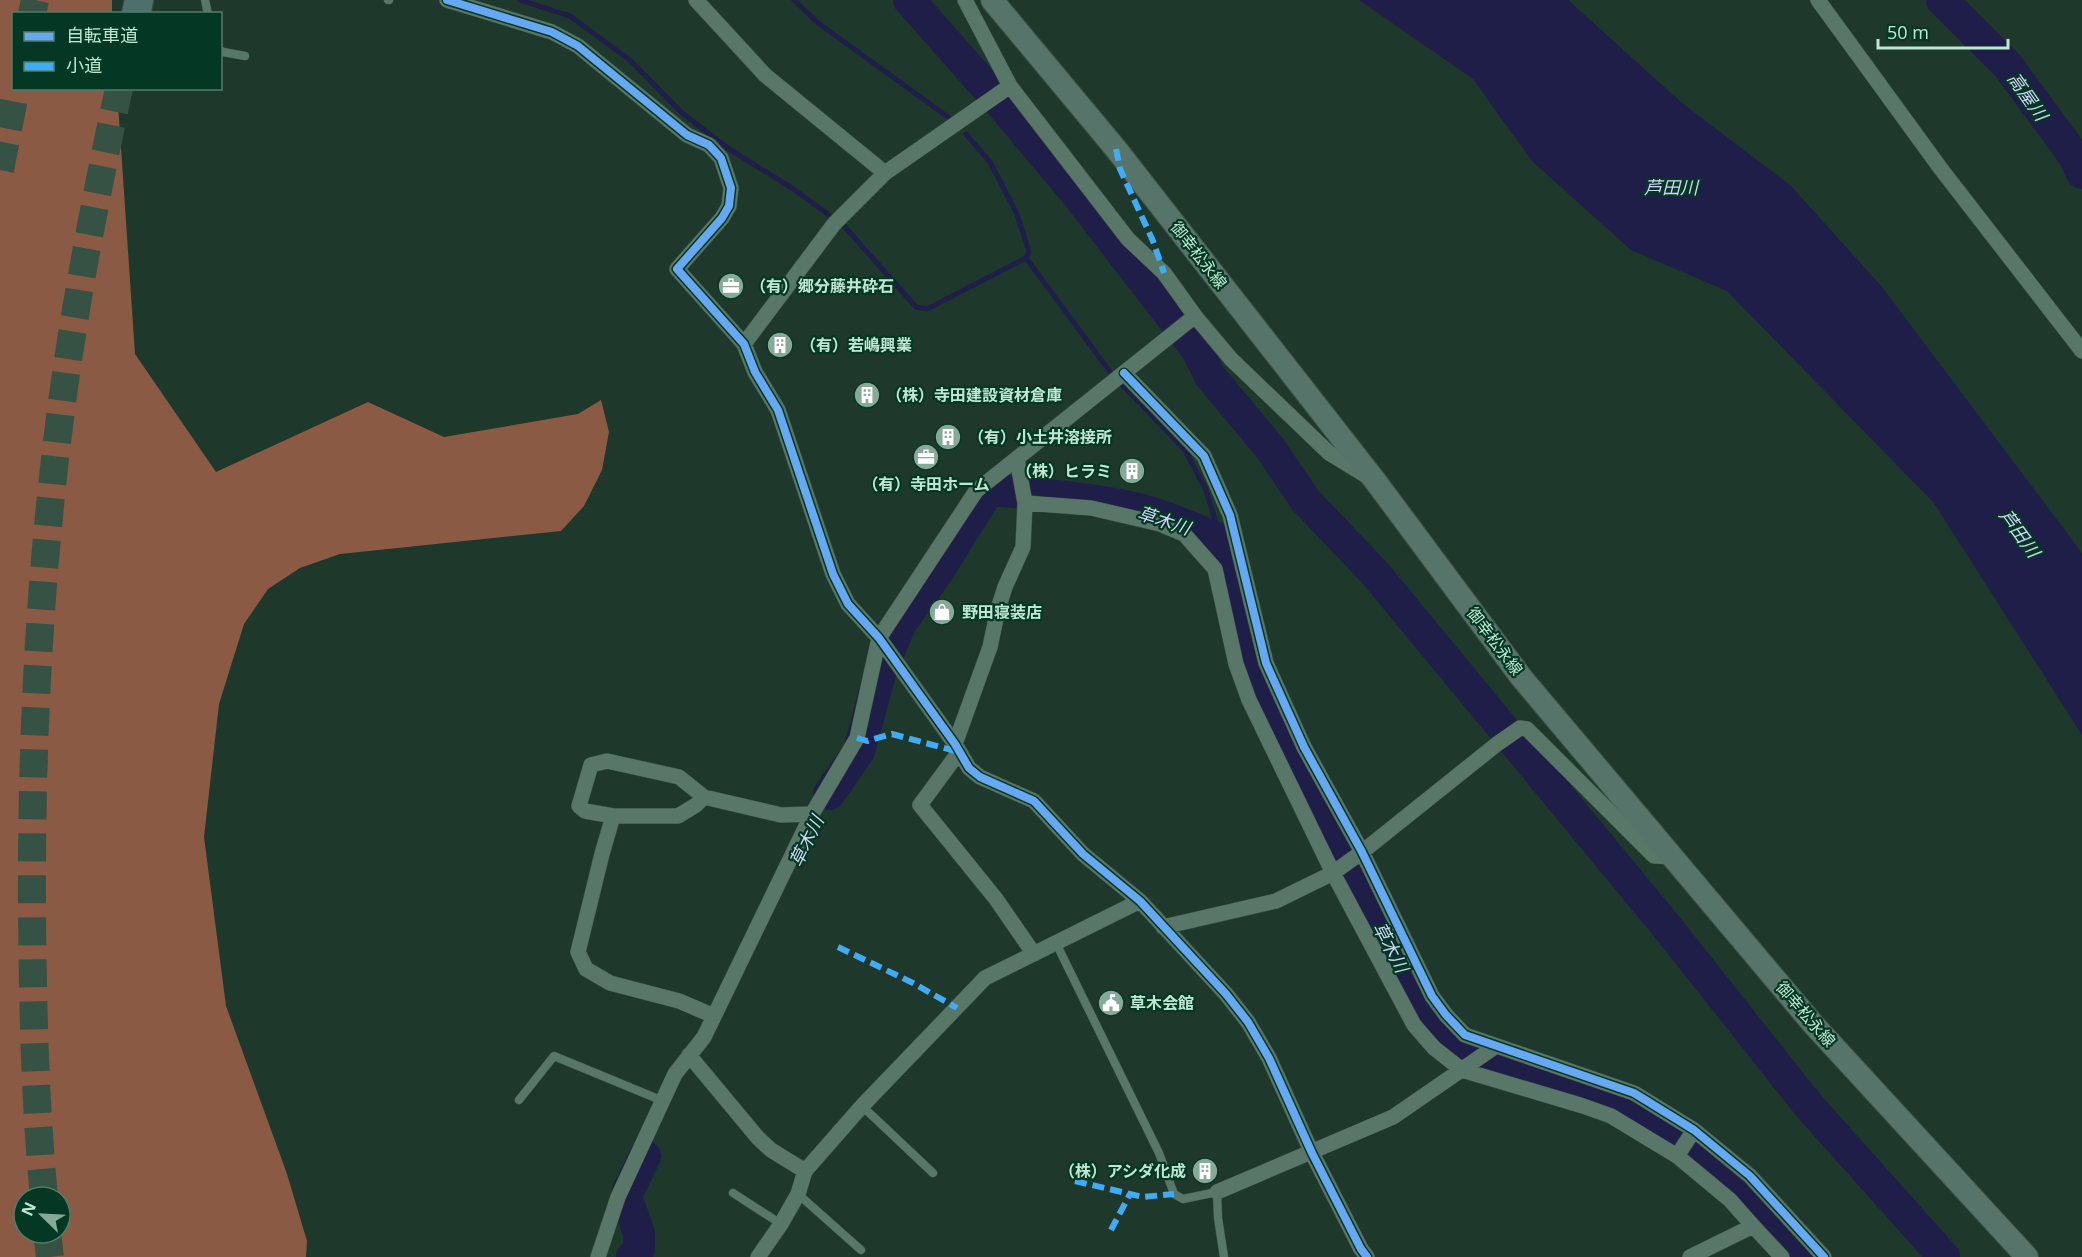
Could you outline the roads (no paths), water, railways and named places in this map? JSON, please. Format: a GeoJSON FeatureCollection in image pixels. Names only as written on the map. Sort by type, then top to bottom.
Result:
{"type":"FeatureCollection","features":[{"type":"Feature","properties":{"kind":"main road","name":"御幸松永線"},"geometry":{"type":"LineString","coordinates":[[992,0],[1116,149],[1376,482],[1521,677],[1675,857],[1813,1024],[2027,1257]]}},
{"type":"Feature","properties":{"kind":"street"},"geometry":{"type":"LineString","coordinates":[[447,0],[552,32],[578,46],[687,135],[709,145],[721,158],[731,188],[729,206],[722,218],[677,269],[744,344],[755,372],[778,410],[833,574],[848,604],[885,647],[969,768],[980,777],[1034,801],[1083,854],[1140,901],[1226,994],[1248,1022],[1269,1058],[1312,1153],[1367,1257]]}},
{"type":"Feature","properties":{"kind":"street"},"geometry":{"type":"LineString","coordinates":[[696,0],[765,75],[885,173]]}},
{"type":"Feature","properties":{"kind":"street"},"geometry":{"type":"LineString","coordinates":[[965,0],[1005,89],[1128,239],[1164,273],[1185,324],[1231,359],[1329,453],[1376,482]]}},
{"type":"Feature","properties":{"kind":"street"},"geometry":{"type":"LineString","coordinates":[[1818,0],[1941,169],[2082,351]]}},
{"type":"Feature","properties":{"kind":"street"},"geometry":{"type":"LineString","coordinates":[[744,344],[834,224],[885,173],[1005,89]]}},
{"type":"Feature","properties":{"kind":"street"},"geometry":{"type":"LineString","coordinates":[[598,1257],[618,1197],[675,1074],[692,1059],[733,980],[812,814],[857,738],[885,647],[976,491],[1185,324]]}},
{"type":"Feature","properties":{"kind":"street"},"geometry":{"type":"LineString","coordinates":[[1118,377],[1204,456],[1230,516],[1266,663],[1304,747],[1432,996],[1446,1015],[1465,1035],[1492,1049],[1634,1093],[1750,1176],[1824,1257]]}},
{"type":"Feature","properties":{"kind":"street"},"geometry":{"type":"LineString","coordinates":[[1017,459],[1025,495],[1023,547],[1005,587],[990,647],[957,748],[920,805],[996,899],[1034,954]]}},
{"type":"Feature","properties":{"kind":"street"},"geometry":{"type":"LineString","coordinates":[[1025,495],[1160,524],[1184,534],[1215,570],[1236,664],[1249,700],[1414,1025],[1434,1048],[1464,1068],[1611,1116],[1679,1154],[1730,1200],[1782,1257]]}},
{"type":"Feature","properties":{"kind":"street"},"geometry":{"type":"LineString","coordinates":[[1163,927],[1276,901],[1336,870],[1520,728],[1527,729],[1654,856],[1675,857]]}},
{"type":"Feature","properties":{"kind":"street"},"geometry":{"type":"LineString","coordinates":[[704,797],[678,816],[614,816],[585,811],[579,806],[591,765],[607,761],[679,777],[704,797],[781,815],[812,814]]}},
{"type":"Feature","properties":{"kind":"street"},"geometry":{"type":"LineString","coordinates":[[614,816],[602,854],[578,952],[586,969],[610,983],[679,1001],[714,1016]]}},
{"type":"Feature","properties":{"kind":"street"},"geometry":{"type":"LineString","coordinates":[[758,1257],[798,1194],[805,1171],[862,1106],[985,978],[1140,901]]}},
{"type":"Feature","properties":{"kind":"street"},"geometry":{"type":"LineString","coordinates":[[1217,1192],[1394,1118],[1492,1049]]}},
{"type":"Feature","properties":{"kind":"street"},"geometry":{"type":"LineString","coordinates":[[692,1059],[758,1138],[771,1150],[805,1171]]}},
{"type":"Feature","properties":{"kind":"street"},"geometry":{"type":"LineString","coordinates":[[1679,1154],[1692,1133]]}},
{"type":"Feature","properties":{"kind":"street"},"geometry":{"type":"LineString","coordinates":[[1690,1257],[1753,1226]]}},
{"type":"Feature","properties":{"kind":"lane"},"geometry":{"type":"LineString","coordinates":[[222,51],[245,56]]}},
{"type":"Feature","properties":{"kind":"lane"},"geometry":{"type":"LineString","coordinates":[[1056,943],[1159,1153],[1174,1194],[1183,1199],[1217,1192],[1224,1257]]}},
{"type":"Feature","properties":{"kind":"lane"},"geometry":{"type":"LineString","coordinates":[[519,1100],[554,1056],[663,1101]]}},
{"type":"Feature","properties":{"kind":"lane"},"geometry":{"type":"LineString","coordinates":[[862,1106],[933,1173]]}},
{"type":"Feature","properties":{"kind":"lane"},"geometry":{"type":"LineString","coordinates":[[733,1193],[781,1224]]}},
{"type":"Feature","properties":{"kind":"lane"},"geometry":{"type":"LineString","coordinates":[[798,1194],[861,1250]]}},
{"type":"Feature","properties":{"kind":"water","name":"芦田川"},"geometry":{"type":"Polygon","coordinates":[[[1359,0],[1568,0],[1682,103],[1791,186],[1882,287],[2082,553],[2082,735],[1934,503],[1727,291],[1631,250],[1532,161],[1473,79],[1359,0]]]}},
{"type":"Feature","properties":{"kind":"waterway"},"geometry":{"type":"LineString","coordinates":[[520,0],[570,16],[631,61],[681,112],[729,149],[792,188],[829,215]]}},
{"type":"Feature","properties":{"kind":"waterway"},"geometry":{"type":"LineString","coordinates":[[794,0],[818,23],[948,117]]}},
{"type":"Feature","properties":{"kind":"waterway"},"geometry":{"type":"LineString","coordinates":[[909,0],[1002,105],[1079,197],[1197,350],[1210,376],[1270,448],[1306,501],[1374,572],[1667,927],[1809,1106],[1944,1257]]}},
{"type":"Feature","properties":{"kind":"waterway","name":"高屋川"},"geometry":{"type":"LineString","coordinates":[[1942,0],[2008,66],[2074,156],[2082,173]]}},
{"type":"Feature","properties":{"kind":"waterway"},"geometry":{"type":"LineString","coordinates":[[966,134],[990,162],[1017,214],[1029,252],[1026,258],[1111,373],[1185,450],[1206,490],[1221,540]]}},
{"type":"Feature","properties":{"kind":"waterway"},"geometry":{"type":"LineString","coordinates":[[844,226],[916,307],[927,309],[1026,258]]}},
{"type":"Feature","properties":{"kind":"waterway","name":"草木川"},"geometry":{"type":"LineString","coordinates":[[829,794],[859,751],[881,670],[901,623],[937,573],[985,496],[995,490],[1069,497],[1124,506],[1162,516],[1221,540],[1255,677],[1288,755],[1418,997],[1442,1029],[1464,1048],[1621,1104],[1672,1135],[1718,1167],[1808,1257]]}},
{"type":"Feature","properties":{"kind":"waterway","name":"草木川"},"geometry":{"type":"LineString","coordinates":[[632,1257],[639,1249],[639,1233],[627,1193],[645,1156]]}},
{"type":"Feature","properties":{"kind":"tunnel"},"geometry":{"type":"LineString","coordinates":[[32,12],[35,0]]}},
{"type":"Feature","properties":{"kind":"tunnel"},"geometry":{"type":"LineString","coordinates":[[0,170],[16,90]]}},
{"type":"Feature","properties":{"kind":"tunnel"},"geometry":{"type":"LineString","coordinates":[[43,1185],[35,1057],[32,917],[34,738],[40,620],[50,501],[69,353],[92,220],[119,90]]}},
{"type":"Feature","properties":{"kind":"tunnel"},"geometry":{"type":"LineString","coordinates":[[48,1245],[50,1257]]}},
{"type":"Feature","properties":{"kind":"place","name":"（有）郷分藤井砕石"},"geometry":{"type":"Point","coordinates":[731,286]}},
{"type":"Feature","properties":{"kind":"place","name":"（有）若嶋興業"},"geometry":{"type":"Point","coordinates":[780,345]}},
{"type":"Feature","properties":{"kind":"place","name":"（株）寺田建設資材倉庫"},"geometry":{"type":"Point","coordinates":[867,395]}},
{"type":"Feature","properties":{"kind":"place","name":"（有）小土井溶接所"},"geometry":{"type":"Point","coordinates":[948,437]}},
{"type":"Feature","properties":{"kind":"place","name":"（有）寺田ホーム"},"geometry":{"type":"Point","coordinates":[926,457]}},
{"type":"Feature","properties":{"kind":"place","name":"（株）ヒラミ"},"geometry":{"type":"Point","coordinates":[1132,471]}},
{"type":"Feature","properties":{"kind":"place","name":"野田寝装店"},"geometry":{"type":"Point","coordinates":[942,612]}},
{"type":"Feature","properties":{"kind":"place","name":"草木会館"},"geometry":{"type":"Point","coordinates":[1111,1003]}},
{"type":"Feature","properties":{"kind":"place","name":"（株）アシダ化成"},"geometry":{"type":"Point","coordinates":[1205,1171]}}]}
